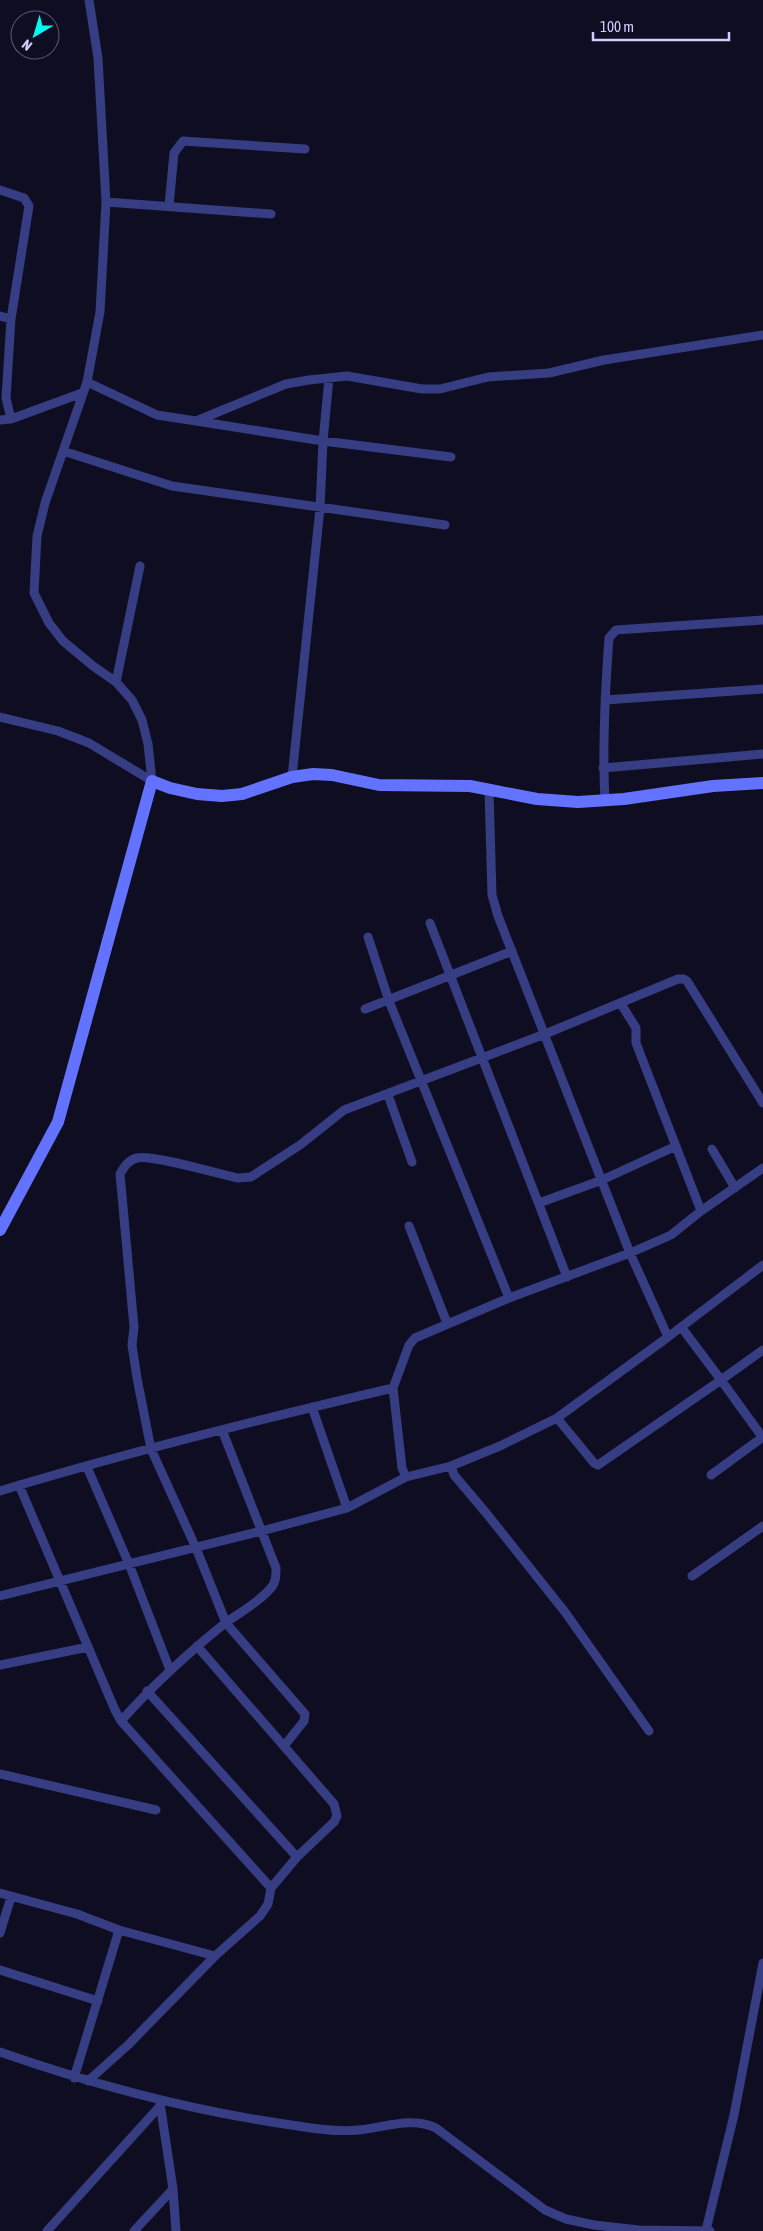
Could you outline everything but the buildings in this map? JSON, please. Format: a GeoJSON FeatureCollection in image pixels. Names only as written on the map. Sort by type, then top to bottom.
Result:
{"type":"FeatureCollection","features":[{"type":"Feature","properties":{"kind":"street"},"geometry":{"type":"LineString","coordinates":[[0,1230],[4,1216],[58,1122],[152,781],[148,744],[142,720],[132,700],[116,682],[92,666],[64,641],[49,623],[34,593],[37,536],[46,503],[87,382],[100,312],[106,202],[98,58],[88,0]]}},
{"type":"Feature","properties":{"kind":"street"},"geometry":{"type":"LineString","coordinates":[[169,206],[174,153],[183,141],[305,149]]}},
{"type":"Feature","properties":{"kind":"street"},"geometry":{"type":"LineString","coordinates":[[0,190],[24,198],[29,206],[11,319],[6,398],[11,419]]}},
{"type":"Feature","properties":{"kind":"street"},"geometry":{"type":"LineString","coordinates":[[106,202],[271,214]]}},
{"type":"Feature","properties":{"kind":"street"},"geometry":{"type":"LineString","coordinates":[[0,316],[11,319]]}},
{"type":"Feature","properties":{"kind":"street"},"geometry":{"type":"LineString","coordinates":[[196,421],[286,384],[347,376],[422,389],[440,389],[488,377],[549,373],[604,360],[763,335]]}},
{"type":"Feature","properties":{"kind":"street"},"geometry":{"type":"LineString","coordinates":[[292,777],[320,508],[323,441],[329,378]]}},
{"type":"Feature","properties":{"kind":"street"},"geometry":{"type":"LineString","coordinates":[[87,382],[157,414],[323,441],[451,457]]}},
{"type":"Feature","properties":{"kind":"street"},"geometry":{"type":"LineString","coordinates":[[0,420],[11,419],[82,393]]}},
{"type":"Feature","properties":{"kind":"street"},"geometry":{"type":"LineString","coordinates":[[63,451],[172,486],[445,525]]}},
{"type":"Feature","properties":{"kind":"street"},"geometry":{"type":"LineString","coordinates":[[116,682],[140,566]]}},
{"type":"Feature","properties":{"kind":"street"},"geometry":{"type":"LineString","coordinates":[[605,800],[603,768],[609,638],[616,630],[763,620]]}},
{"type":"Feature","properties":{"kind":"street"},"geometry":{"type":"LineString","coordinates":[[605,700],[763,689]]}},
{"type":"Feature","properties":{"kind":"street"},"geometry":{"type":"LineString","coordinates":[[0,717],[58,731],[89,743],[152,781],[188,792],[222,796],[242,794],[292,777],[313,774],[332,775],[379,785],[470,786],[538,799],[578,802],[713,786],[763,783]]}},
{"type":"Feature","properties":{"kind":"street"},"geometry":{"type":"LineString","coordinates":[[603,768],[763,754]]}},
{"type":"Feature","properties":{"kind":"street"},"geometry":{"type":"LineString","coordinates":[[489,791],[492,895],[630,1253],[668,1337]]}},
{"type":"Feature","properties":{"kind":"street"},"geometry":{"type":"LineString","coordinates":[[430,923],[449,975],[484,1057],[567,1277]]}},
{"type":"Feature","properties":{"kind":"street"},"geometry":{"type":"LineString","coordinates":[[368,937],[389,1001],[420,1082],[509,1298]]}},
{"type":"Feature","properties":{"kind":"street"},"geometry":{"type":"LineString","coordinates":[[365,1009],[512,951]]}},
{"type":"Feature","properties":{"kind":"street"},"geometry":{"type":"LineString","coordinates":[[284,1746],[304,1722],[305,1714],[226,1623],[196,1548],[151,1449],[132,1345],[134,1327],[120,1174],[125,1166],[129,1161],[145,1157],[238,1178],[251,1177],[300,1145],[344,1110],[388,1095],[684,978],[763,1103]]}},
{"type":"Feature","properties":{"kind":"street"},"geometry":{"type":"LineString","coordinates":[[621,1004],[636,1028],[636,1044],[701,1211]]}},
{"type":"Feature","properties":{"kind":"street"},"geometry":{"type":"LineString","coordinates":[[388,1095],[412,1162]]}},
{"type":"Feature","properties":{"kind":"street"},"geometry":{"type":"LineString","coordinates":[[539,1203],[602,1180],[676,1146]]}},
{"type":"Feature","properties":{"kind":"street"},"geometry":{"type":"LineString","coordinates":[[712,1149],[736,1188]]}},
{"type":"Feature","properties":{"kind":"street"},"geometry":{"type":"LineString","coordinates":[[406,1476],[402,1468],[393,1388],[411,1341],[509,1298],[630,1253],[671,1235],[701,1211],[763,1168]]}},
{"type":"Feature","properties":{"kind":"street"},"geometry":{"type":"LineString","coordinates":[[409,1226],[447,1324]]}},
{"type":"Feature","properties":{"kind":"street"},"geometry":{"type":"LineString","coordinates":[[0,1596],[196,1548],[347,1508],[406,1476],[451,1466],[500,1446],[557,1418],[682,1328],[763,1265]]}},
{"type":"Feature","properties":{"kind":"street"},"geometry":{"type":"LineString","coordinates":[[682,1328],[763,1437],[711,1475]]}},
{"type":"Feature","properties":{"kind":"street"},"geometry":{"type":"LineString","coordinates":[[557,1418],[594,1463],[598,1464],[763,1350]]}},
{"type":"Feature","properties":{"kind":"street"},"geometry":{"type":"LineString","coordinates":[[0,1491],[50,1475],[393,1388]]}},
{"type":"Feature","properties":{"kind":"street"},"geometry":{"type":"LineString","coordinates":[[312,1407],[347,1508]]}},
{"type":"Feature","properties":{"kind":"street"},"geometry":{"type":"LineString","coordinates":[[121,1721],[147,1691],[197,1646],[266,1593],[275,1580],[276,1568],[222,1430]]}},
{"type":"Feature","properties":{"kind":"street"},"geometry":{"type":"LineString","coordinates":[[451,1466],[454,1475],[564,1612],[649,1731]]}},
{"type":"Feature","properties":{"kind":"street"},"geometry":{"type":"LineString","coordinates":[[87,1467],[129,1564],[170,1670]]}},
{"type":"Feature","properties":{"kind":"street"},"geometry":{"type":"LineString","coordinates":[[19,1485],[121,1721],[271,1888]]}},
{"type":"Feature","properties":{"kind":"street"},"geometry":{"type":"LineString","coordinates":[[692,1576],[763,1526]]}},
{"type":"Feature","properties":{"kind":"street"},"geometry":{"type":"LineString","coordinates":[[88,2081],[128,2045],[215,1956],[264,1911],[268,1904],[271,1888],[297,1857],[334,1822],[337,1816],[334,1804],[197,1646]]}},
{"type":"Feature","properties":{"kind":"street"},"geometry":{"type":"LineString","coordinates":[[0,1665],[88,1647]]}},
{"type":"Feature","properties":{"kind":"street"},"geometry":{"type":"LineString","coordinates":[[147,1691],[297,1857]]}},
{"type":"Feature","properties":{"kind":"street"},"geometry":{"type":"LineString","coordinates":[[0,1774],[156,1810]]}},
{"type":"Feature","properties":{"kind":"street"},"geometry":{"type":"LineString","coordinates":[[0,1893],[77,1914],[119,1930],[215,1956]]}},
{"type":"Feature","properties":{"kind":"street"},"geometry":{"type":"LineString","coordinates":[[0,1933],[11,1896]]}},
{"type":"Feature","properties":{"kind":"street"},"geometry":{"type":"LineString","coordinates":[[74,2078],[119,1930]]}},
{"type":"Feature","properties":{"kind":"street"},"geometry":{"type":"LineString","coordinates":[[0,2052],[74,2078],[160,2103],[298,2127],[356,2130],[426,2123],[436,2128],[545,2210],[566,2220],[639,2230],[708,2231],[734,2115],[763,1963]]}},
{"type":"Feature","properties":{"kind":"street"},"geometry":{"type":"LineString","coordinates":[[0,1970],[98,2001]]}},
{"type":"Feature","properties":{"kind":"street"},"geometry":{"type":"LineString","coordinates":[[160,2103],[173,2189],[176,2231]]}},
{"type":"Feature","properties":{"kind":"street"},"geometry":{"type":"LineString","coordinates":[[47,2231],[160,2103]]}},
{"type":"Feature","properties":{"kind":"street"},"geometry":{"type":"LineString","coordinates":[[134,2231],[173,2189]]}}]}
